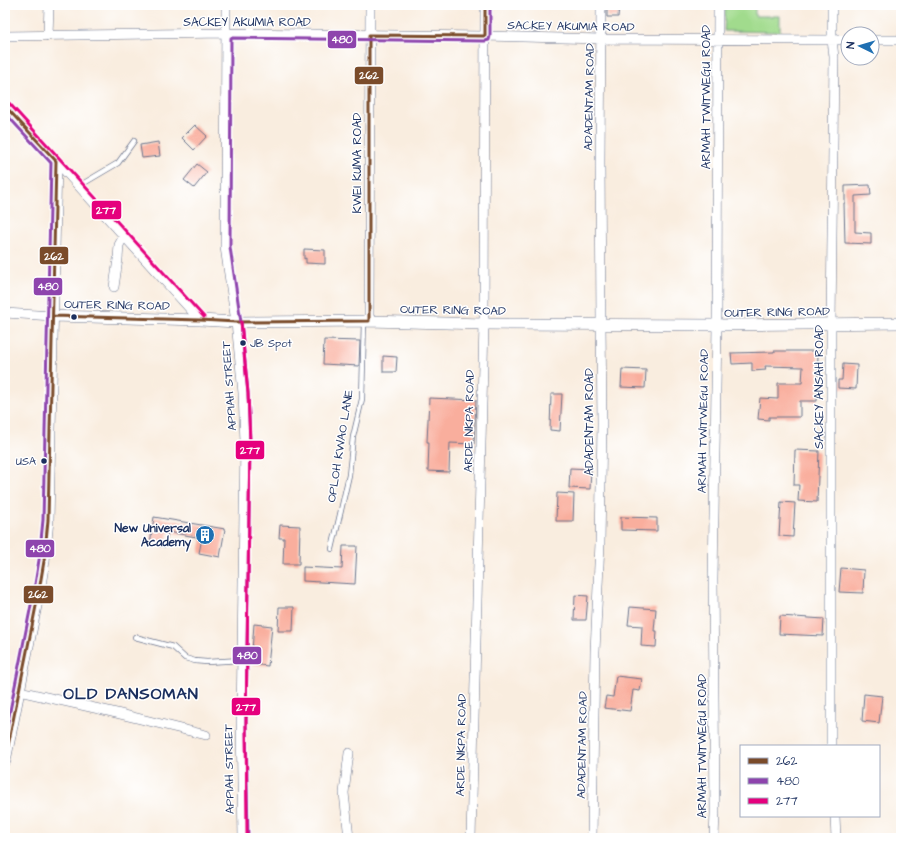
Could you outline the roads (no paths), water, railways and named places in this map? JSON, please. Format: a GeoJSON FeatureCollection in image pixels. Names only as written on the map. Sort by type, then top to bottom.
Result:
{"type":"FeatureCollection","features":[{"type":"Feature","properties":{"kind":"street"},"geometry":{"type":"LineString","coordinates":[[48,36],[49,5]]}},
{"type":"Feature","properties":{"kind":"street","name":"APPIAH STREET"},"geometry":{"type":"LineString","coordinates":[[226,5],[225,247],[236,322],[243,393],[245,442],[241,722],[243,838]]}},
{"type":"Feature","properties":{"kind":"street","name":"KWEI KUMA ROAD"},"geometry":{"type":"LineString","coordinates":[[366,321],[370,5]]}},
{"type":"Feature","properties":{"kind":"street","name":"ARDE NKPA ROAD"},"geometry":{"type":"LineString","coordinates":[[471,838],[484,324],[485,5]]}},
{"type":"Feature","properties":{"kind":"street","name":"ADADENTAM ROAD"},"geometry":{"type":"LineString","coordinates":[[592,838],[595,651],[600,542],[602,424],[600,163],[601,5]]}},
{"type":"Feature","properties":{"kind":"street","name":"ARMAH TWITWEGU ROAD"},"geometry":{"type":"LineString","coordinates":[[714,838],[713,578],[717,325],[718,5]]}},
{"type":"Feature","properties":{"kind":"street","name":"SACKEY ANSAH ROAD"},"geometry":{"type":"LineString","coordinates":[[831,745],[831,324],[834,57],[832,40],[832,5]]}},
{"type":"Feature","properties":{"kind":"street","name":"SACKEY AKUMIA ROAD"},"geometry":{"type":"LineString","coordinates":[[5,36],[226,33],[601,39],[840,40]]}},
{"type":"Feature","properties":{"kind":"street"},"geometry":{"type":"LineString","coordinates":[[880,40],[901,40]]}},
{"type":"Feature","properties":{"kind":"street"},"geometry":{"type":"LineString","coordinates":[[5,106],[200,320]]}},
{"type":"Feature","properties":{"kind":"street"},"geometry":{"type":"LineString","coordinates":[[5,761],[39,592],[48,520],[56,161]]}},
{"type":"Feature","properties":{"kind":"street"},"geometry":{"type":"LineString","coordinates":[[114,287],[119,245],[124,236]]}},
{"type":"Feature","properties":{"kind":"street","name":"OUTER RING ROAD"},"geometry":{"type":"LineString","coordinates":[[5,313],[236,322],[366,321],[484,324],[717,325],[901,324]]}},
{"type":"Feature","properties":{"kind":"street"},"geometry":{"type":"LineString","coordinates":[[19,691],[206,735]]}},
{"type":"Feature","properties":{"kind":"street"},"geometry":{"type":"LineString","coordinates":[[349,753],[344,793],[349,838]]}},
{"type":"Feature","properties":{"kind":"street"},"geometry":{"type":"LineString","coordinates":[[835,817],[836,838]]}},
{"type":"Feature","properties":{"kind":"lane"},"geometry":{"type":"LineString","coordinates":[[79,186],[118,163],[134,141]]}},
{"type":"Feature","properties":{"kind":"lane","name":"OPLOH KWAO LANE"},"geometry":{"type":"LineString","coordinates":[[332,548],[349,475],[353,437],[362,398],[366,321]]}},
{"type":"Feature","properties":{"kind":"lane"},"geometry":{"type":"LineString","coordinates":[[136,637],[173,647],[185,658],[195,661],[207,662],[242,660]]}},
{"type":"Feature","properties":{"kind":"place","name":"JB Spot"},"geometry":{"type":"Point","coordinates":[243,343]}},
{"type":"Feature","properties":{"kind":"place","name":"USA"},"geometry":{"type":"Point","coordinates":[44,461]}},
{"type":"Feature","properties":{"kind":"place","name":"New Universal Academy"},"geometry":{"type":"Point","coordinates":[205,535]}},
{"type":"Feature","properties":{"kind":"district","name":"OLD DANSOMAN"},"geometry":{"type":"Point","coordinates":[131,693]}}]}
